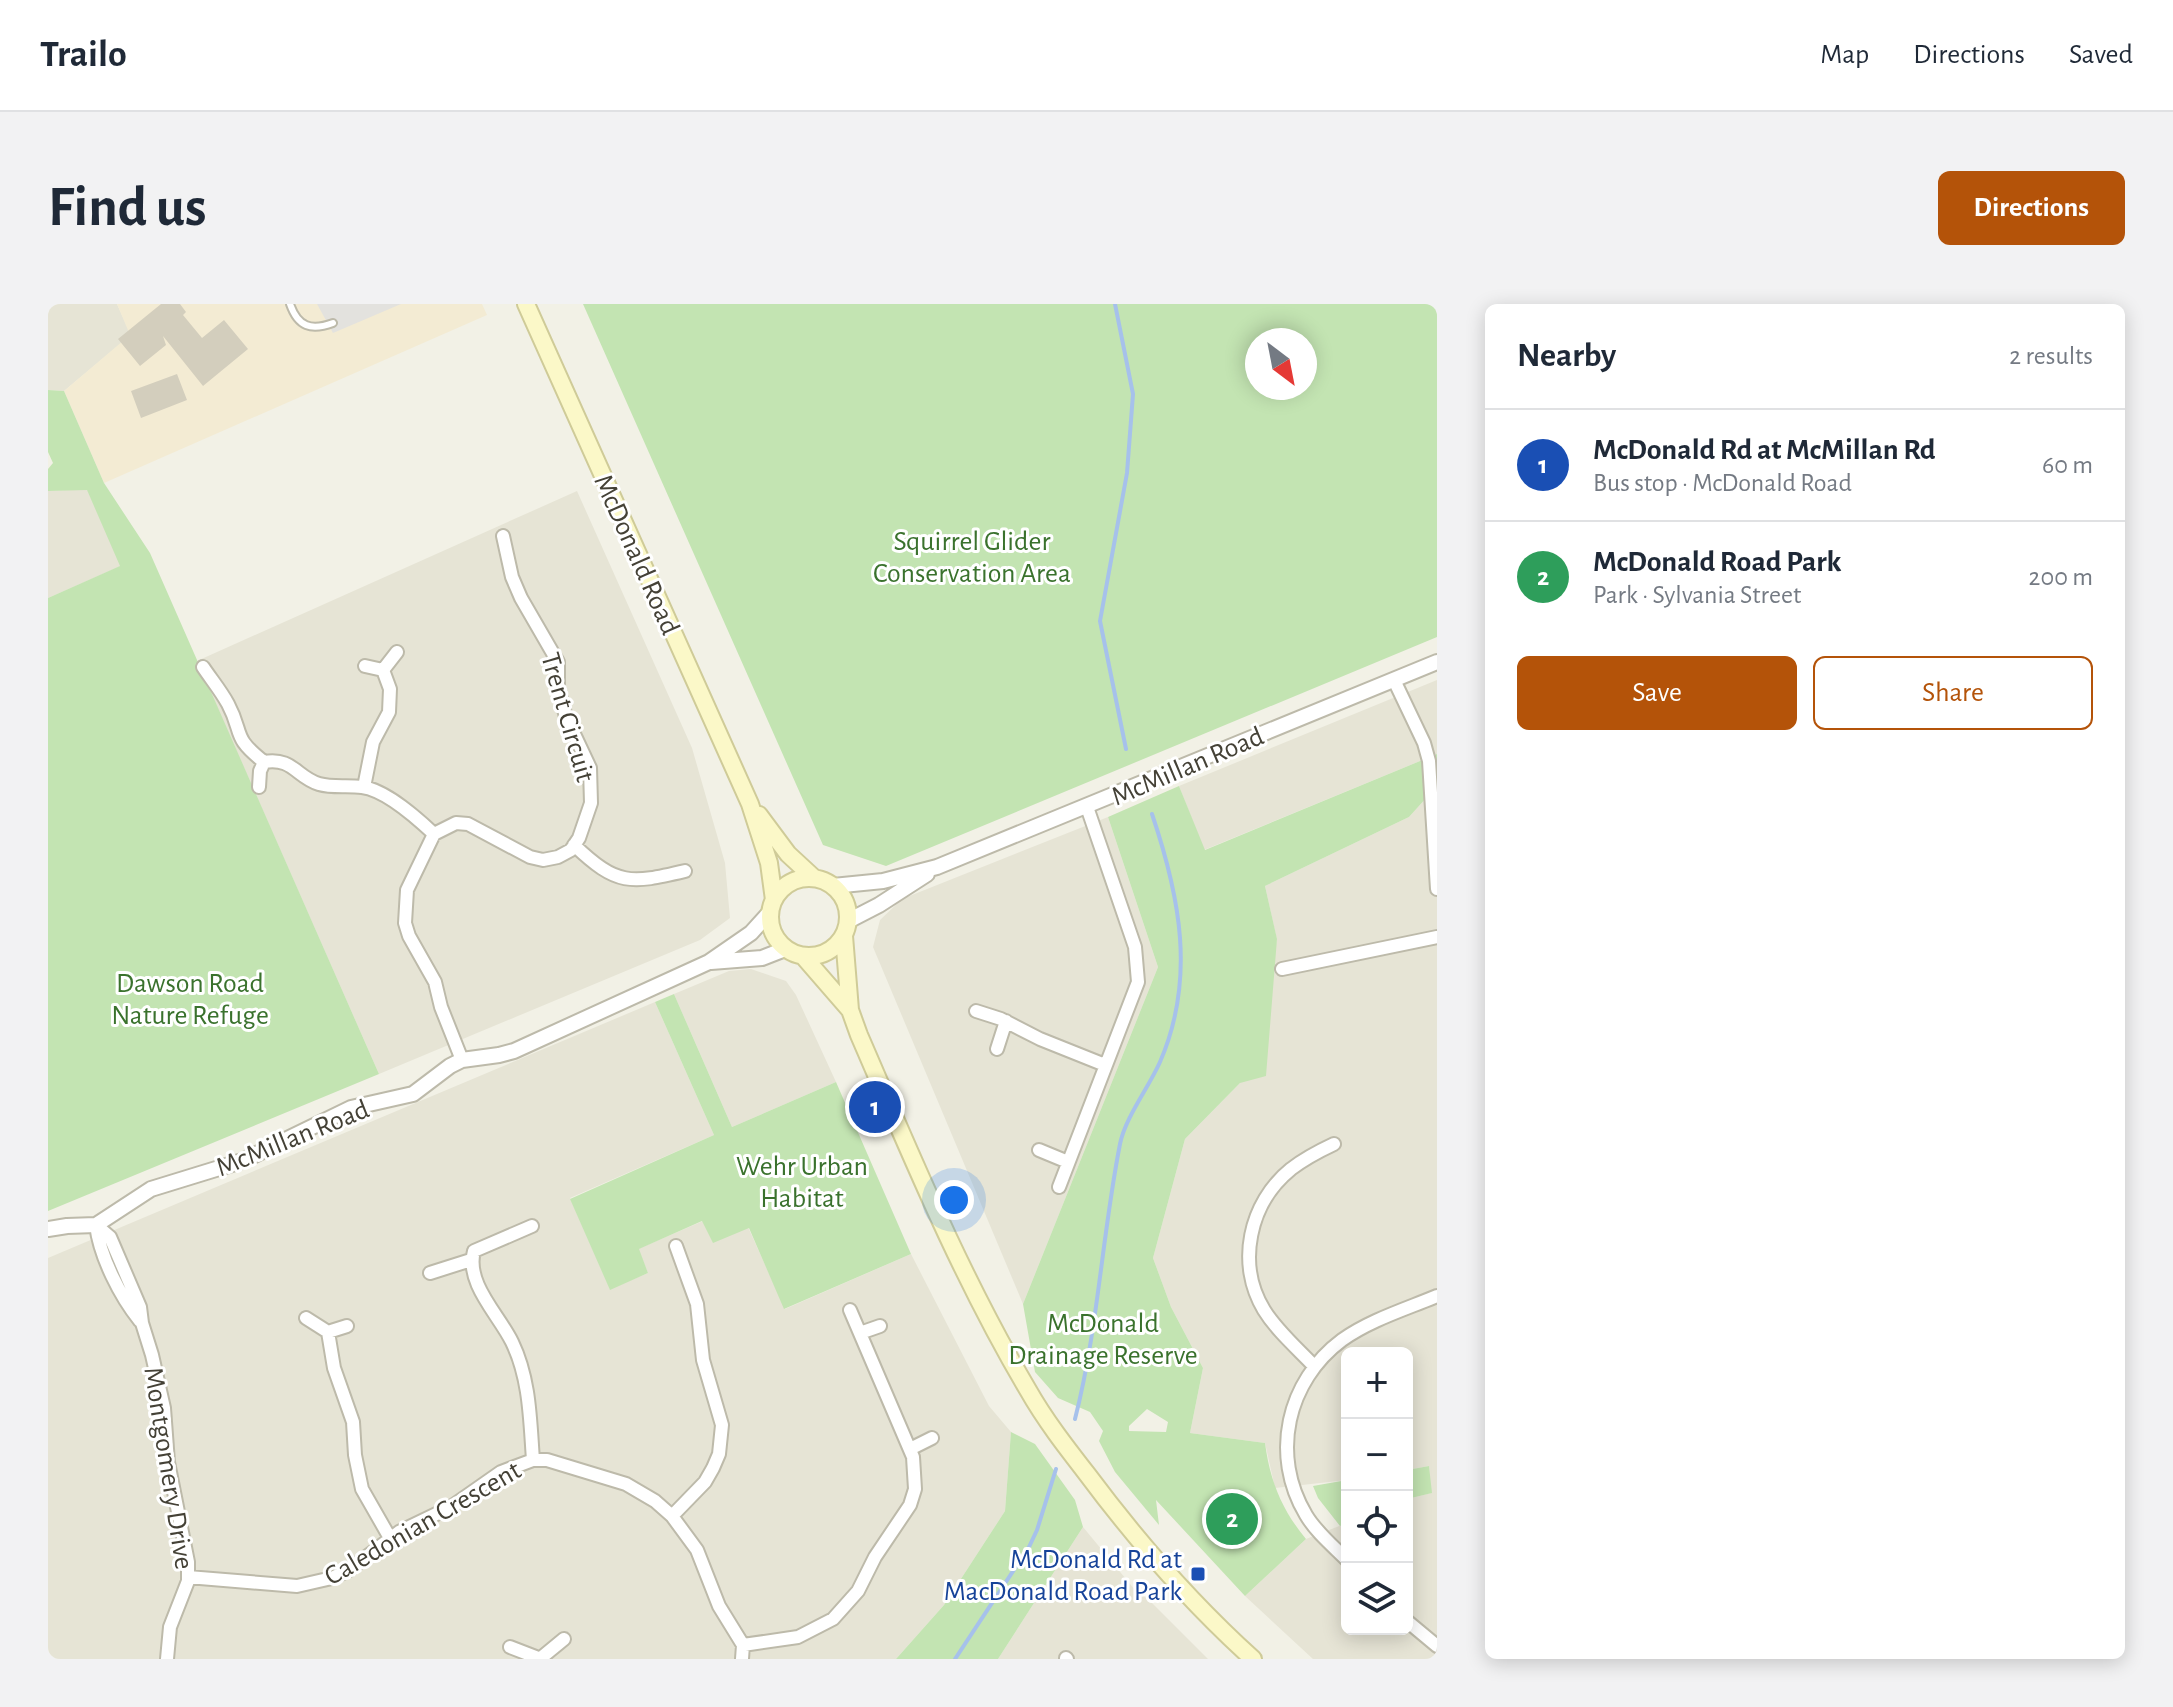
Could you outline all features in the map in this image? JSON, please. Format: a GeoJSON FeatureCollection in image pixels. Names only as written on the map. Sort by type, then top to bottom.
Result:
{"type":"FeatureCollection","features":[{"type":"Feature","properties":{"kind":"main road","name":"McDonald Road"},"geometry":{"type":"LineString","coordinates":[[526,304],[750,804],[769,863],[772,906]]}},
{"type":"Feature","properties":{"kind":"main road","name":"McDonald Road"},"geometry":{"type":"LineString","coordinates":[[750,804],[788,854],[814,878]]}},
{"type":"Feature","properties":{"kind":"main road"},"geometry":{"type":"LineString","coordinates":[[850,1010],[847,908],[842,896],[833,886],[814,878],[790,882],[772,906],[770,926],[775,938],[785,949],[803,956],[850,1010],[945,1230],[1045,1418],[1145,1549],[1253,1659]]}},
{"type":"Feature","properties":{"kind":"main road"},"geometry":{"type":"LineString","coordinates":[[803,956],[827,952],[846,929]]}},
{"type":"Feature","properties":{"kind":"street","name":"Trent Circuit"},"geometry":{"type":"LineString","coordinates":[[503,536],[512,577],[521,598],[558,662],[558,687],[566,717],[590,768],[591,803],[574,845]]}},
{"type":"Feature","properties":{"kind":"street"},"geometry":{"type":"LineString","coordinates":[[383,670],[397,652]]}},
{"type":"Feature","properties":{"kind":"street","name":"McMillan Road"},"geometry":{"type":"LineString","coordinates":[[833,886],[883,881],[937,867],[1437,662]]}},
{"type":"Feature","properties":{"kind":"street"},"geometry":{"type":"LineString","coordinates":[[365,666],[383,670]]}},
{"type":"Feature","properties":{"kind":"street"},"geometry":{"type":"LineString","coordinates":[[203,667],[229,705],[239,738],[264,762],[275,760],[288,764],[316,783],[335,787],[364,787],[409,811],[434,834]]}},
{"type":"Feature","properties":{"kind":"street"},"geometry":{"type":"LineString","coordinates":[[364,787],[373,742],[389,712],[390,689],[383,670]]}},
{"type":"Feature","properties":{"kind":"street"},"geometry":{"type":"LineString","coordinates":[[1394,680],[1424,743],[1429,761],[1437,889]]}},
{"type":"Feature","properties":{"kind":"street"},"geometry":{"type":"LineString","coordinates":[[259,787],[264,762]]}},
{"type":"Feature","properties":{"kind":"street"},"geometry":{"type":"LineString","coordinates":[[1059,1187],[1138,982],[1138,959],[1087,807]]}},
{"type":"Feature","properties":{"kind":"street"},"geometry":{"type":"LineString","coordinates":[[462,1060],[441,1007],[435,982],[405,923],[407,890],[434,834],[456,823],[468,824],[530,857],[543,860],[558,857],[574,845],[611,875],[644,881],[685,871]]}},
{"type":"Feature","properties":{"kind":"street"},"geometry":{"type":"LineString","coordinates":[[669,860],[670,875]]}},
{"type":"Feature","properties":{"kind":"street","name":"McMillan Road"},"geometry":{"type":"LineString","coordinates":[[846,929],[937,867]]}},
{"type":"Feature","properties":{"kind":"street","name":"McMillan Road"},"geometry":{"type":"LineString","coordinates":[[48,1229],[96,1225],[151,1189],[242,1161],[351,1108],[413,1094],[462,1060],[514,1051],[709,962],[751,933],[772,906]]}},
{"type":"Feature","properties":{"kind":"street"},"geometry":{"type":"LineString","coordinates":[[1282,969],[1437,937]]}},
{"type":"Feature","properties":{"kind":"street","name":"McMillan Road"},"geometry":{"type":"LineString","coordinates":[[709,962],[762,958],[785,949]]}},
{"type":"Feature","properties":{"kind":"street"},"geometry":{"type":"LineString","coordinates":[[976,1011],[1105,1065]]}},
{"type":"Feature","properties":{"kind":"street"},"geometry":{"type":"LineString","coordinates":[[997,1049],[1006,1021]]}},
{"type":"Feature","properties":{"kind":"street"},"geometry":{"type":"LineString","coordinates":[[1314,1366],[1265,1311],[1256,1295],[1248,1254],[1256,1216],[1276,1183],[1291,1169],[1334,1144]]}},
{"type":"Feature","properties":{"kind":"street"},"geometry":{"type":"LineString","coordinates":[[1039,1150],[1068,1162]]}},
{"type":"Feature","properties":{"kind":"street","name":"Montgomery Drive"},"geometry":{"type":"LineString","coordinates":[[96,1225],[98,1240],[129,1307],[142,1323],[164,1408],[171,1487],[188,1562],[188,1577],[170,1627],[167,1659]]}},
{"type":"Feature","properties":{"kind":"street"},"geometry":{"type":"LineString","coordinates":[[532,1226],[474,1251],[471,1260],[483,1294],[520,1359],[529,1402],[533,1460]]}},
{"type":"Feature","properties":{"kind":"street"},"geometry":{"type":"LineString","coordinates":[[672,1516],[705,1482],[713,1468],[721,1440],[720,1411],[703,1360],[697,1304],[676,1246]]}},
{"type":"Feature","properties":{"kind":"street"},"geometry":{"type":"LineString","coordinates":[[430,1273],[471,1260]]}},
{"type":"Feature","properties":{"kind":"street"},"geometry":{"type":"LineString","coordinates":[[1341,1554],[1307,1517],[1296,1496],[1288,1467],[1286,1435],[1290,1416],[1305,1378],[1328,1352],[1358,1330],[1437,1296]]}},
{"type":"Feature","properties":{"kind":"street"},"geometry":{"type":"LineString","coordinates":[[742,1652],[798,1637],[816,1629],[847,1607],[883,1543],[910,1505],[915,1475],[910,1449],[850,1310]]}},
{"type":"Feature","properties":{"kind":"street"},"geometry":{"type":"LineString","coordinates":[[306,1318],[328,1332],[334,1368],[353,1422],[355,1455],[362,1489],[390,1538]]}},
{"type":"Feature","properties":{"kind":"street"},"geometry":{"type":"LineString","coordinates":[[328,1332],[347,1326]]}},
{"type":"Feature","properties":{"kind":"street"},"geometry":{"type":"LineString","coordinates":[[860,1333],[880,1326]]}},
{"type":"Feature","properties":{"kind":"street"},"geometry":{"type":"LineString","coordinates":[[910,1449],[932,1438]]}},
{"type":"Feature","properties":{"kind":"street","name":"Caledonian Crescent"},"geometry":{"type":"LineString","coordinates":[[188,1577],[297,1586],[315,1584],[349,1570],[390,1538],[451,1507],[501,1472],[533,1460],[547,1460],[626,1484],[655,1501],[672,1516],[697,1550],[719,1606],[742,1652]]}},
{"type":"Feature","properties":{"kind":"street"},"geometry":{"type":"LineString","coordinates":[[1413,1626],[1437,1646]]}},
{"type":"Feature","properties":{"kind":"street"},"geometry":{"type":"LineString","coordinates":[[510,1647],[541,1658],[564,1639]]}},
{"type":"Feature","properties":{"kind":"lane"},"geometry":{"type":"LineString","coordinates":[[290,304],[294,317],[302,324],[319,329],[333,323]]}},
{"type":"Feature","properties":{"kind":"shaded area"},"geometry":{"type":"Polygon","coordinates":[[[48,304],[117,304],[131,335],[64,391],[48,390],[48,304]]]}},
{"type":"Feature","properties":{"kind":"shaded area"},"geometry":{"type":"Polygon","coordinates":[[[117,304],[482,304],[487,315],[104,483],[64,391],[130,335],[117,304]]]}},
{"type":"Feature","properties":{"kind":"shaded area"},"geometry":{"type":"Polygon","coordinates":[[[317,304],[401,304],[333,333],[317,304]]]}},
{"type":"Feature","properties":{"kind":"shaded area"},"geometry":{"type":"Polygon","coordinates":[[[87,489],[121,566],[48,598],[48,491],[87,489]]]}},
{"type":"Feature","properties":{"kind":"shaded area"},"geometry":{"type":"Polygon","coordinates":[[[577,491],[692,748],[725,863],[730,918],[700,940],[379,1074],[197,661],[577,491]]]}},
{"type":"Feature","properties":{"kind":"shaded area"},"geometry":{"type":"Polygon","coordinates":[[[1437,680],[1437,754],[1204,850],[1179,786],[1437,680]]]}},
{"type":"Feature","properties":{"kind":"shaded area"},"geometry":{"type":"Polygon","coordinates":[[[1437,786],[1437,1659],[1313,1659],[1245,1596],[1306,1539],[1341,1525],[1341,1635],[1413,1635],[1413,1498],[1431,1493],[1429,1466],[1413,1469],[1413,1347],[1341,1347],[1341,1481],[1275,1488],[1265,1443],[1190,1433],[1203,1368],[1171,1307],[1153,1258],[1185,1139],[1240,1083],[1277,940],[1265,886],[1409,817],[1437,786]]]}},
{"type":"Feature","properties":{"kind":"shaded area"},"geometry":{"type":"Polygon","coordinates":[[[1108,817],[1158,967],[1023,1304],[873,947],[880,920],[902,899],[1108,817]]]}},
{"type":"Feature","properties":{"kind":"shaded area"},"geometry":{"type":"Polygon","coordinates":[[[751,969],[786,981],[796,995],[836,1082],[732,1127],[674,994],[729,971],[751,969]]]}},
{"type":"Feature","properties":{"kind":"shaded area"},"geometry":{"type":"Polygon","coordinates":[[[655,1002],[714,1135],[570,1198],[610,1289],[648,1273],[638,1249],[703,1221],[748,1227],[785,1309],[911,1254],[989,1406],[1011,1432],[1005,1511],[944,1605],[896,1659],[48,1659],[48,1258],[655,1002]]]}},
{"type":"Feature","properties":{"kind":"shaded area"},"geometry":{"type":"Polygon","coordinates":[[[1083,1527],[1135,1590],[1208,1659],[998,1659],[1083,1527]]]}},
{"type":"Feature","properties":{"kind":"green space","name":"Squirrel Glider Conservation Area"},"geometry":{"type":"Polygon","coordinates":[[[583,304],[1437,304],[1437,637],[886,866],[823,845],[583,304]]]}},
{"type":"Feature","properties":{"kind":"green space","name":"Dawson Road Nature Refuge"},"geometry":{"type":"Polygon","coordinates":[[[48,390],[64,391],[104,483],[150,553],[379,1074],[48,1211],[48,598],[120,566],[87,490],[48,491],[48,469],[53,463],[48,452],[48,390]]]}},
{"type":"Feature","properties":{"kind":"green space","name":"McDonald Drainage Reserve"},"geometry":{"type":"Polygon","coordinates":[[[1437,754],[1437,786],[1409,817],[1265,886],[1277,939],[1266,1076],[1240,1083],[1185,1139],[1153,1258],[1171,1307],[1203,1368],[1190,1433],[1265,1443],[1278,1494],[1306,1539],[1245,1596],[1156,1500],[1159,1525],[1115,1472],[1099,1441],[1103,1431],[1090,1412],[1058,1398],[1035,1372],[1023,1304],[1158,967],[1108,817],[1179,786],[1205,850],[1437,754]],[[1147,1409],[1129,1426],[1129,1431],[1166,1432],[1168,1422],[1147,1409]]]}},
{"type":"Feature","properties":{"kind":"green space","name":"Wehr Urban Habitat"},"geometry":{"type":"Polygon","coordinates":[[[674,994],[732,1127],[836,1082],[911,1254],[784,1309],[749,1228],[713,1243],[702,1221],[639,1249],[648,1273],[610,1290],[570,1199],[714,1135],[655,1002],[674,994]]]}},
{"type":"Feature","properties":{"kind":"green space","name":"McDonald Drainage Reserve"},"geometry":{"type":"Polygon","coordinates":[[[1011,1432],[1035,1444],[1075,1500],[1083,1527],[998,1659],[896,1659],[944,1605],[1005,1511],[1011,1432]]]}},
{"type":"Feature","properties":{"kind":"green space"},"geometry":{"type":"Polygon","coordinates":[[[1429,1466],[1432,1493],[1413,1498],[1413,1469],[1429,1466]]]}},
{"type":"Feature","properties":{"kind":"green space"},"geometry":{"type":"Polygon","coordinates":[[[1341,1481],[1341,1526],[1318,1498],[1313,1486],[1341,1481]]]}},
{"type":"Feature","properties":{"kind":"building"},"geometry":{"type":"Polygon","coordinates":[[[161,304],[180,304],[186,312],[183,315],[202,338],[224,320],[248,349],[203,386],[163,336],[166,345],[140,366],[118,339],[161,304]]]}},
{"type":"Feature","properties":{"kind":"building"},"geometry":{"type":"Polygon","coordinates":[[[177,374],[187,400],[141,418],[131,391],[177,374]]]}},
{"type":"Feature","properties":{"kind":"waterway"},"geometry":{"type":"LineString","coordinates":[[1115,304],[1133,394],[1127,473],[1100,621],[1126,749]]}},
{"type":"Feature","properties":{"kind":"waterway"},"geometry":{"type":"LineString","coordinates":[[1075,1419],[1089,1351],[1120,1144],[1127,1124],[1160,1062],[1178,1000],[1181,969],[1176,907],[1152,814]]}},
{"type":"Feature","properties":{"kind":"waterway"},"geometry":{"type":"LineString","coordinates":[[955,1659],[1029,1547],[1056,1469]]}},
{"type":"Feature","properties":{"kind":"place","name":"McDonald Rd at McMillan Rd"},"geometry":{"type":"Point","coordinates":[875,1107]}},
{"type":"Feature","properties":{"kind":"place","name":"McDonald Road Park"},"geometry":{"type":"Point","coordinates":[1232,1519]}},
{"type":"Feature","properties":{"kind":"place","name":"McDonald Rd at MacDonald Road Park"},"geometry":{"type":"Point","coordinates":[1198,1574]}}]}
